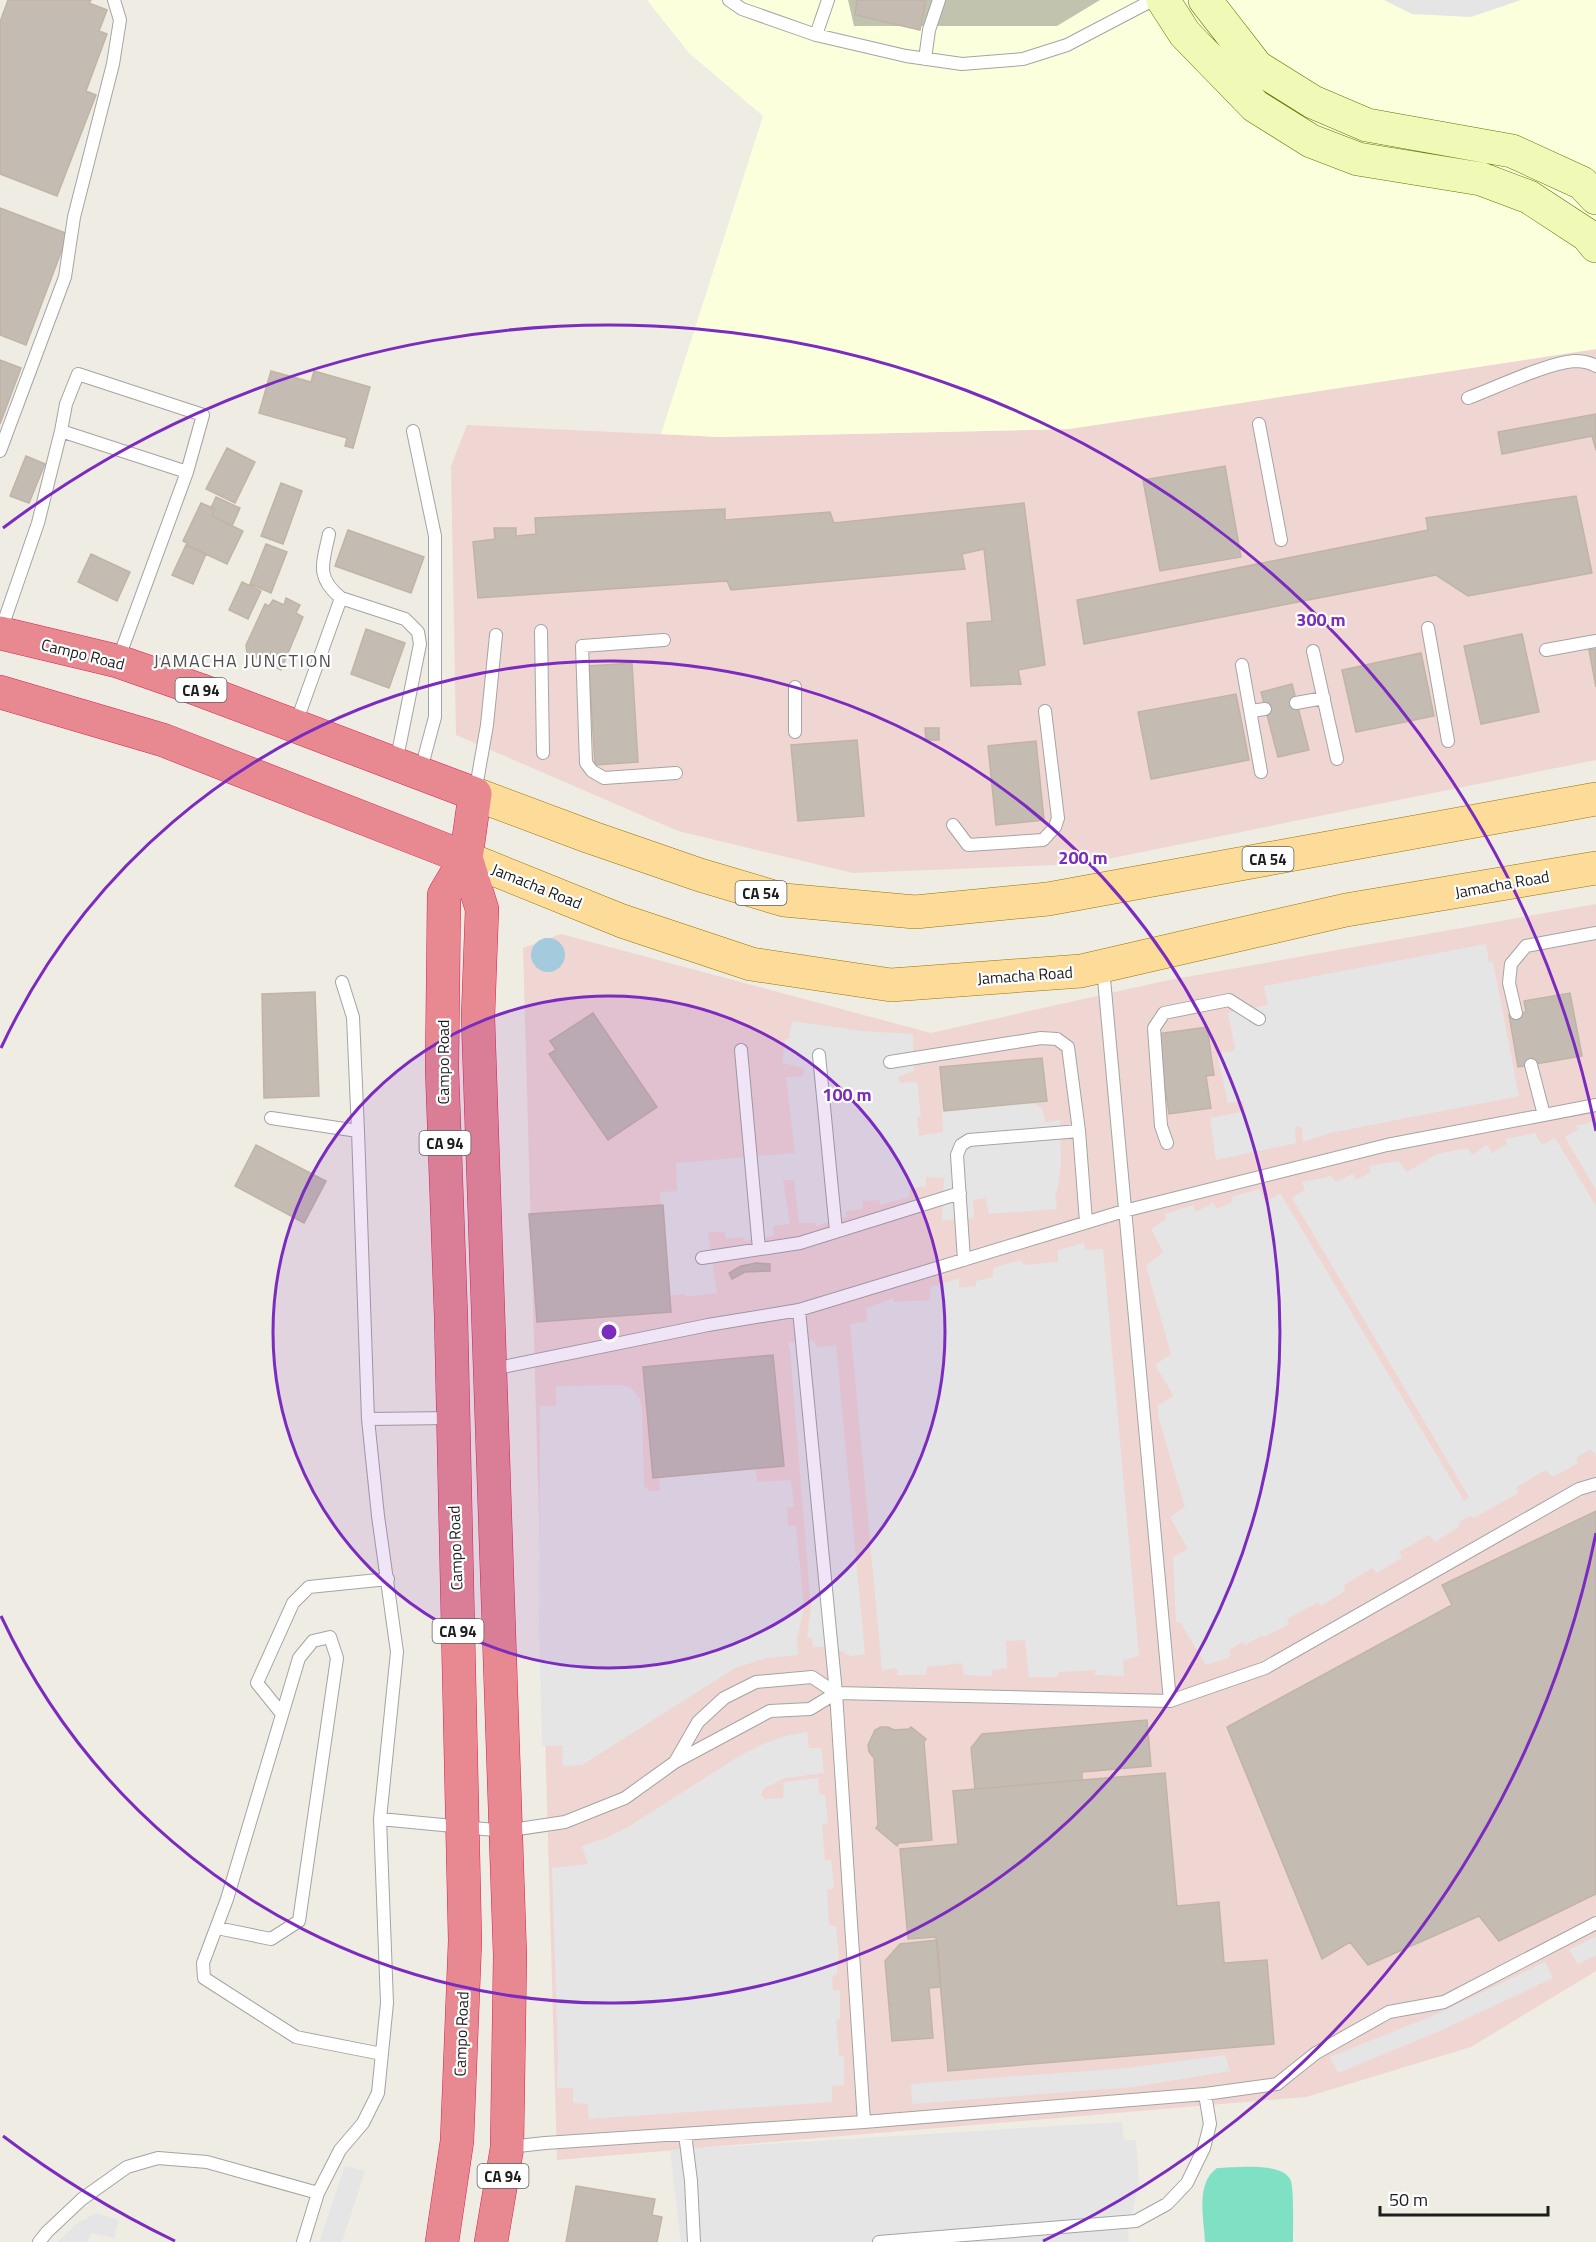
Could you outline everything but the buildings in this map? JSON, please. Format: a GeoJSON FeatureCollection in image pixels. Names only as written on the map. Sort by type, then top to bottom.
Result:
{"type":"FeatureCollection","features":[{"type":"Feature","properties":{"kind":"highway","name":"Campo Road"},"geometry":{"type":"LineString","coordinates":[[0,633],[117,661],[475,794],[466,858],[444,895],[442,1069],[465,1941],[457,2141],[442,2242]]}},
{"type":"Feature","properties":{"kind":"highway"},"geometry":{"type":"LineString","coordinates":[[0,692],[163,740],[466,858]]}},
{"type":"Feature","properties":{"kind":"highway","name":"Campo Road"},"geometry":{"type":"LineString","coordinates":[[466,858],[482,909],[478,1017],[510,1956],[507,2148],[491,2242]]}},
{"type":"Feature","properties":{"kind":"main road","name":"CA 54"},"geometry":{"type":"LineString","coordinates":[[475,794],[612,845],[784,900],[915,912],[1048,899],[1596,799]]}},
{"type":"Feature","properties":{"kind":"main road","name":"Jamacha Road"},"geometry":{"type":"LineString","coordinates":[[466,858],[622,921],[751,964],[891,985],[1081,971],[1346,910],[1596,868]]}},
{"type":"Feature","properties":{"kind":"street"},"geometry":{"type":"LineString","coordinates":[[1162,0],[1185,34],[1255,106],[1311,141],[1358,159],[1481,179],[1529,197],[1587,235],[1596,246]]}},
{"type":"Feature","properties":{"kind":"street"},"geometry":{"type":"LineString","coordinates":[[1205,0],[1257,67],[1313,102],[1367,125],[1512,151],[1582,183],[1596,198]]}},
{"type":"Feature","properties":{"kind":"lane"},"geometry":{"type":"LineString","coordinates":[[0,451],[65,277],[74,217],[113,64],[120,20],[114,0]]}},
{"type":"Feature","properties":{"kind":"lane"},"geometry":{"type":"LineString","coordinates":[[729,0],[742,9],[816,35],[926,59],[962,64],[1023,59],[1067,45],[1153,0]]}},
{"type":"Feature","properties":{"kind":"lane"},"geometry":{"type":"LineString","coordinates":[[816,35],[828,0]]}},
{"type":"Feature","properties":{"kind":"lane"},"geometry":{"type":"LineString","coordinates":[[926,59],[928,30],[939,0]]}},
{"type":"Feature","properties":{"kind":"lane"},"geometry":{"type":"LineString","coordinates":[[1468,398],[1544,369],[1572,361],[1588,362],[1596,366]]}},
{"type":"Feature","properties":{"kind":"lane"},"geometry":{"type":"LineString","coordinates":[[0,633],[38,523],[66,404],[78,374],[203,415],[187,472],[117,661]]}},
{"type":"Feature","properties":{"kind":"lane"},"geometry":{"type":"LineString","coordinates":[[1259,424],[1281,540]]}},
{"type":"Feature","properties":{"kind":"lane"},"geometry":{"type":"LineString","coordinates":[[61,431],[187,472]]}},
{"type":"Feature","properties":{"kind":"lane"},"geometry":{"type":"LineString","coordinates":[[408,768],[435,717],[435,536],[413,431]]}},
{"type":"Feature","properties":{"kind":"lane"},"geometry":{"type":"LineString","coordinates":[[329,534],[322,570],[332,591],[341,598],[405,619],[418,632],[420,644],[408,768]]}},
{"type":"Feature","properties":{"kind":"lane"},"geometry":{"type":"LineString","coordinates":[[294,727],[341,598]]}},
{"type":"Feature","properties":{"kind":"lane"},"geometry":{"type":"LineString","coordinates":[[1428,628],[1448,741]]}},
{"type":"Feature","properties":{"kind":"lane"},"geometry":{"type":"LineString","coordinates":[[541,631],[543,753]]}},
{"type":"Feature","properties":{"kind":"lane"},"geometry":{"type":"LineString","coordinates":[[475,794],[487,725],[495,635]]}},
{"type":"Feature","properties":{"kind":"lane"},"geometry":{"type":"LineString","coordinates":[[664,640],[582,646],[586,763],[592,771],[604,778],[676,773]]}},
{"type":"Feature","properties":{"kind":"lane"},"geometry":{"type":"LineString","coordinates":[[1546,650],[1596,641]]}},
{"type":"Feature","properties":{"kind":"lane"},"geometry":{"type":"LineString","coordinates":[[1313,651],[1337,759]]}},
{"type":"Feature","properties":{"kind":"lane"},"geometry":{"type":"LineString","coordinates":[[1242,665],[1262,772]]}},
{"type":"Feature","properties":{"kind":"lane"},"geometry":{"type":"LineString","coordinates":[[795,687],[795,732]]}},
{"type":"Feature","properties":{"kind":"lane"},"geometry":{"type":"LineString","coordinates":[[1296,703],[1324,698]]}},
{"type":"Feature","properties":{"kind":"lane"},"geometry":{"type":"LineString","coordinates":[[1251,711],[1265,709]]}},
{"type":"Feature","properties":{"kind":"lane"},"geometry":{"type":"LineString","coordinates":[[953,825],[968,845],[1043,840],[1056,827],[1058,818],[1045,711]]}},
{"type":"Feature","properties":{"kind":"lane"},"geometry":{"type":"LineString","coordinates":[[1516,1013],[1509,983],[1511,964],[1526,946],[1596,933]]}},
{"type":"Feature","properties":{"kind":"lane"},"geometry":{"type":"LineString","coordinates":[[1103,966],[1170,1701]]}},
{"type":"Feature","properties":{"kind":"lane"},"geometry":{"type":"LineString","coordinates":[[303,2242],[318,2193],[340,2150],[363,2123],[378,2093],[387,2003],[380,1819],[397,1652],[368,1419],[353,1017],[342,982]]}},
{"type":"Feature","properties":{"kind":"lane"},"geometry":{"type":"LineString","coordinates":[[1167,1143],[1161,1126],[1154,1028],[1164,1013],[1228,1000],[1259,1019]]}},
{"type":"Feature","properties":{"kind":"lane"},"geometry":{"type":"LineString","coordinates":[[890,1062],[1041,1038],[1057,1039],[1068,1047],[1079,1131],[1086,1222]]}},
{"type":"Feature","properties":{"kind":"lane"},"geometry":{"type":"LineString","coordinates":[[741,1050],[759,1249]]}},
{"type":"Feature","properties":{"kind":"lane"},"geometry":{"type":"LineString","coordinates":[[819,1055],[836,1231]]}},
{"type":"Feature","properties":{"kind":"lane"},"geometry":{"type":"LineString","coordinates":[[1531,1065],[1544,1115]]}},
{"type":"Feature","properties":{"kind":"lane"},"geometry":{"type":"LineString","coordinates":[[490,1369],[708,1325],[799,1310],[1124,1211],[1387,1145],[1596,1105]]}},
{"type":"Feature","properties":{"kind":"lane"},"geometry":{"type":"LineString","coordinates":[[271,1118],[358,1131]]}},
{"type":"Feature","properties":{"kind":"lane"},"geometry":{"type":"LineString","coordinates":[[964,1260],[957,1155],[962,1145],[969,1140],[1079,1131]]}},
{"type":"Feature","properties":{"kind":"lane"},"geometry":{"type":"LineString","coordinates":[[702,1258],[800,1243],[960,1193]]}},
{"type":"Feature","properties":{"kind":"lane"},"geometry":{"type":"LineString","coordinates":[[799,1310],[836,1693],[864,2122]]}},
{"type":"Feature","properties":{"kind":"lane"},"geometry":{"type":"LineString","coordinates":[[368,1419],[452,1418]]}},
{"type":"Feature","properties":{"kind":"lane"},"geometry":{"type":"LineString","coordinates":[[675,1762],[698,1722],[724,1698],[756,1682],[812,1677],[836,1693],[1170,1701],[1265,1668],[1579,1489],[1596,1484]]}},
{"type":"Feature","properties":{"kind":"lane"},"geometry":{"type":"LineString","coordinates":[[282,1714],[257,1683],[292,1604],[309,1587],[388,1579]]}},
{"type":"Feature","properties":{"kind":"lane"},"geometry":{"type":"LineString","coordinates":[[217,1928],[271,1939],[298,1922],[337,1658],[330,1637],[313,1641],[299,1658],[227,1899],[203,1963],[204,1978],[296,2037],[382,2054]]}},
{"type":"Feature","properties":{"kind":"lane"},"geometry":{"type":"LineString","coordinates":[[380,1819],[505,1831],[565,1822],[625,1798],[675,1762],[770,1712],[810,1709],[836,1693]]}},
{"type":"Feature","properties":{"kind":"lane"},"geometry":{"type":"LineString","coordinates":[[507,2148],[545,2143],[864,2122],[1205,2094],[1276,2084],[1317,2053],[1389,2012],[1444,2002],[1596,1923]]}},
{"type":"Feature","properties":{"kind":"lane"},"geometry":{"type":"LineString","coordinates":[[879,2242],[1136,2221],[1167,2204],[1187,2183],[1204,2148],[1210,2124],[1205,2094]]}},
{"type":"Feature","properties":{"kind":"lane"},"geometry":{"type":"LineString","coordinates":[[685,2134],[692,2181],[694,2242]]}},
{"type":"Feature","properties":{"kind":"lane"},"geometry":{"type":"LineString","coordinates":[[39,2242],[46,2232],[82,2199],[127,2167],[158,2158],[207,2162],[318,2193]]}},
{"type":"Feature","properties":{"kind":"shaded area"},"geometry":{"type":"Polygon","coordinates":[[[647,0],[1596,0],[1596,349],[1069,429],[719,437],[661,434],[763,116],[689,53],[647,0]]]}},
{"type":"Feature","properties":{"kind":"shaded area"},"geometry":{"type":"Polygon","coordinates":[[[848,0],[1100,0],[1057,26],[854,26],[848,0]]]}},
{"type":"Feature","properties":{"kind":"shaded area"},"geometry":{"type":"Polygon","coordinates":[[[1384,0],[1521,0],[1471,17],[1412,14],[1384,0]]]}},
{"type":"Feature","properties":{"kind":"shaded area"},"geometry":{"type":"Polygon","coordinates":[[[1596,349],[1596,760],[1083,864],[853,873],[678,831],[456,735],[451,466],[467,425],[719,437],[1069,429],[1596,349]]]}},
{"type":"Feature","properties":{"kind":"shaded area"},"geometry":{"type":"Polygon","coordinates":[[[1596,904],[1596,1971],[1471,2047],[1306,2097],[557,2160],[523,948],[561,934],[931,1033],[1169,980],[1596,904]]]}},
{"type":"Feature","properties":{"kind":"shaded area"},"geometry":{"type":"Polygon","coordinates":[[[1486,944],[1489,962],[1493,962],[1519,1096],[1330,1133],[1303,1142],[1302,1128],[1297,1126],[1295,1129],[1296,1143],[1216,1160],[1210,1118],[1242,1112],[1245,1108],[1243,1101],[1228,1103],[1217,1053],[1233,1051],[1235,1048],[1228,1013],[1268,1005],[1264,986],[1486,944]]]}},
{"type":"Feature","properties":{"kind":"shaded area"},"geometry":{"type":"Polygon","coordinates":[[[792,1021],[862,1031],[913,1034],[914,1071],[898,1077],[900,1083],[917,1082],[921,1117],[917,1117],[919,1136],[943,1132],[942,1110],[1033,1102],[1042,1107],[1045,1122],[1060,1120],[1061,1164],[1055,1192],[1057,1209],[989,1214],[986,1198],[973,1200],[974,1218],[942,1220],[944,1178],[926,1177],[926,1186],[909,1189],[910,1197],[880,1205],[879,1200],[862,1201],[863,1209],[847,1211],[845,1215],[848,1216],[816,1226],[816,1223],[799,1223],[794,1180],[783,1180],[790,1224],[773,1226],[774,1236],[744,1241],[744,1237],[726,1239],[724,1232],[708,1232],[717,1293],[686,1297],[685,1294],[667,1296],[660,1192],[677,1191],[676,1163],[795,1153],[786,1077],[803,1076],[804,1068],[782,1063],[785,1039],[789,1039],[792,1021]]]}},
{"type":"Feature","properties":{"kind":"shaded area"},"geometry":{"type":"Polygon","coordinates":[[[1596,1121],[1596,1190],[1565,1137],[1579,1128],[1576,1126],[1596,1121]]]}},
{"type":"Feature","properties":{"kind":"shaded area"},"geometry":{"type":"Polygon","coordinates":[[[1536,1133],[1542,1145],[1555,1138],[1596,1206],[1596,1455],[1590,1449],[1576,1458],[1578,1463],[1553,1477],[1546,1470],[1518,1486],[1516,1489],[1518,1493],[1474,1518],[1470,1516],[1459,1522],[1459,1527],[1435,1542],[1429,1535],[1399,1552],[1402,1558],[1377,1573],[1372,1568],[1344,1585],[1345,1591],[1321,1606],[1318,1602],[1287,1619],[1289,1624],[1245,1645],[1242,1642],[1229,1650],[1231,1655],[1228,1658],[1206,1665],[1180,1622],[1176,1622],[1173,1557],[1188,1549],[1170,1517],[1185,1507],[1158,1416],[1158,1405],[1174,1396],[1155,1365],[1171,1354],[1146,1266],[1163,1252],[1151,1229],[1166,1219],[1165,1214],[1193,1205],[1196,1212],[1213,1203],[1217,1209],[1232,1202],[1231,1197],[1260,1189],[1266,1202],[1280,1193],[1464,1501],[1469,1497],[1292,1198],[1305,1190],[1302,1182],[1331,1176],[1336,1182],[1353,1174],[1356,1180],[1371,1172],[1369,1166],[1399,1161],[1407,1172],[1437,1154],[1468,1148],[1472,1155],[1487,1145],[1492,1153],[1507,1144],[1505,1139],[1536,1133]]]}},
{"type":"Feature","properties":{"kind":"shaded area"},"geometry":{"type":"Polygon","coordinates":[[[1084,1243],[1085,1250],[1103,1249],[1139,1656],[1123,1660],[1124,1676],[1095,1675],[1095,1670],[1059,1672],[1058,1677],[1029,1677],[1025,1640],[1006,1641],[1007,1668],[992,1670],[992,1676],[964,1675],[962,1663],[927,1667],[926,1675],[897,1675],[898,1670],[895,1668],[882,1670],[850,1324],[867,1321],[866,1308],[894,1298],[894,1302],[929,1300],[931,1287],[959,1278],[959,1288],[976,1286],[976,1281],[993,1277],[993,1268],[1021,1260],[1023,1265],[1058,1262],[1058,1250],[1084,1243]]]}},
{"type":"Feature","properties":{"kind":"shaded area"},"geometry":{"type":"Polygon","coordinates":[[[814,1340],[817,1347],[836,1345],[865,1654],[850,1656],[834,1647],[813,1647],[812,1638],[807,1637],[811,1608],[788,1343],[814,1340]]]}},
{"type":"Feature","properties":{"kind":"shaded area"},"geometry":{"type":"Polygon","coordinates":[[[619,1385],[630,1387],[640,1399],[644,1485],[650,1491],[660,1490],[659,1475],[755,1466],[757,1482],[791,1480],[794,1507],[787,1508],[788,1526],[796,1525],[804,1608],[797,1639],[798,1655],[766,1658],[735,1668],[582,1765],[563,1766],[562,1746],[542,1746],[539,1624],[540,1406],[556,1406],[556,1386],[619,1385]]]}},
{"type":"Feature","properties":{"kind":"shaded area"},"geometry":{"type":"Polygon","coordinates":[[[807,1732],[809,1748],[821,1748],[824,1773],[785,1778],[763,1789],[761,1796],[765,1799],[783,1798],[784,1782],[818,1778],[819,1794],[825,1795],[828,1823],[822,1824],[825,1860],[831,1860],[834,1888],[827,1890],[829,1925],[836,1926],[839,1960],[837,1960],[837,1974],[832,1976],[833,1990],[840,1991],[840,2019],[836,2020],[839,2056],[844,2056],[844,2085],[832,2086],[832,2102],[589,2119],[588,2104],[573,2103],[573,2088],[557,2088],[552,1868],[588,1864],[582,1846],[628,1827],[741,1755],[785,1736],[807,1732]]]}},
{"type":"Feature","properties":{"kind":"shaded area"},"geometry":{"type":"Polygon","coordinates":[[[1596,1936],[1596,1955],[1578,1964],[1569,1950],[1596,1936]]]}},
{"type":"Feature","properties":{"kind":"shaded area"},"geometry":{"type":"Polygon","coordinates":[[[1545,1962],[1553,1978],[1442,2030],[1338,2073],[1330,2057],[1437,2014],[1545,1962]]]}},
{"type":"Feature","properties":{"kind":"shaded area"},"geometry":{"type":"Polygon","coordinates":[[[1225,2055],[1230,2071],[1133,2087],[912,2104],[911,2084],[1128,2068],[1225,2055]]]}},
{"type":"Feature","properties":{"kind":"shaded area"},"geometry":{"type":"Polygon","coordinates":[[[1122,2122],[1124,2140],[1136,2140],[1139,2184],[1128,2229],[1129,2242],[681,2242],[670,2150],[1122,2122]]]}},
{"type":"Feature","properties":{"kind":"shaded area"},"geometry":{"type":"Polygon","coordinates":[[[345,2166],[365,2171],[342,2242],[319,2242],[345,2166]]]}},
{"type":"Feature","properties":{"kind":"shaded area"},"geometry":{"type":"Polygon","coordinates":[[[96,2213],[119,2220],[114,2238],[91,2233],[87,2242],[57,2242],[76,2224],[96,2213]]]}},
{"type":"Feature","properties":{"kind":"green space"},"geometry":{"type":"Polygon","coordinates":[[[1217,2168],[1269,2168],[1287,2175],[1292,2186],[1293,2242],[1205,2242],[1203,2192],[1210,2175],[1217,2168]]]}},
{"type":"Feature","properties":{"kind":"water"},"geometry":{"type":"Polygon","coordinates":[[[548,938],[560,943],[565,955],[560,967],[548,972],[536,967],[531,955],[536,943],[548,938]]]}},
{"type":"Feature","properties":{"kind":"district","name":"JAMACHA JUNCTION"},"geometry":{"type":"Point","coordinates":[243,660]}}]}
